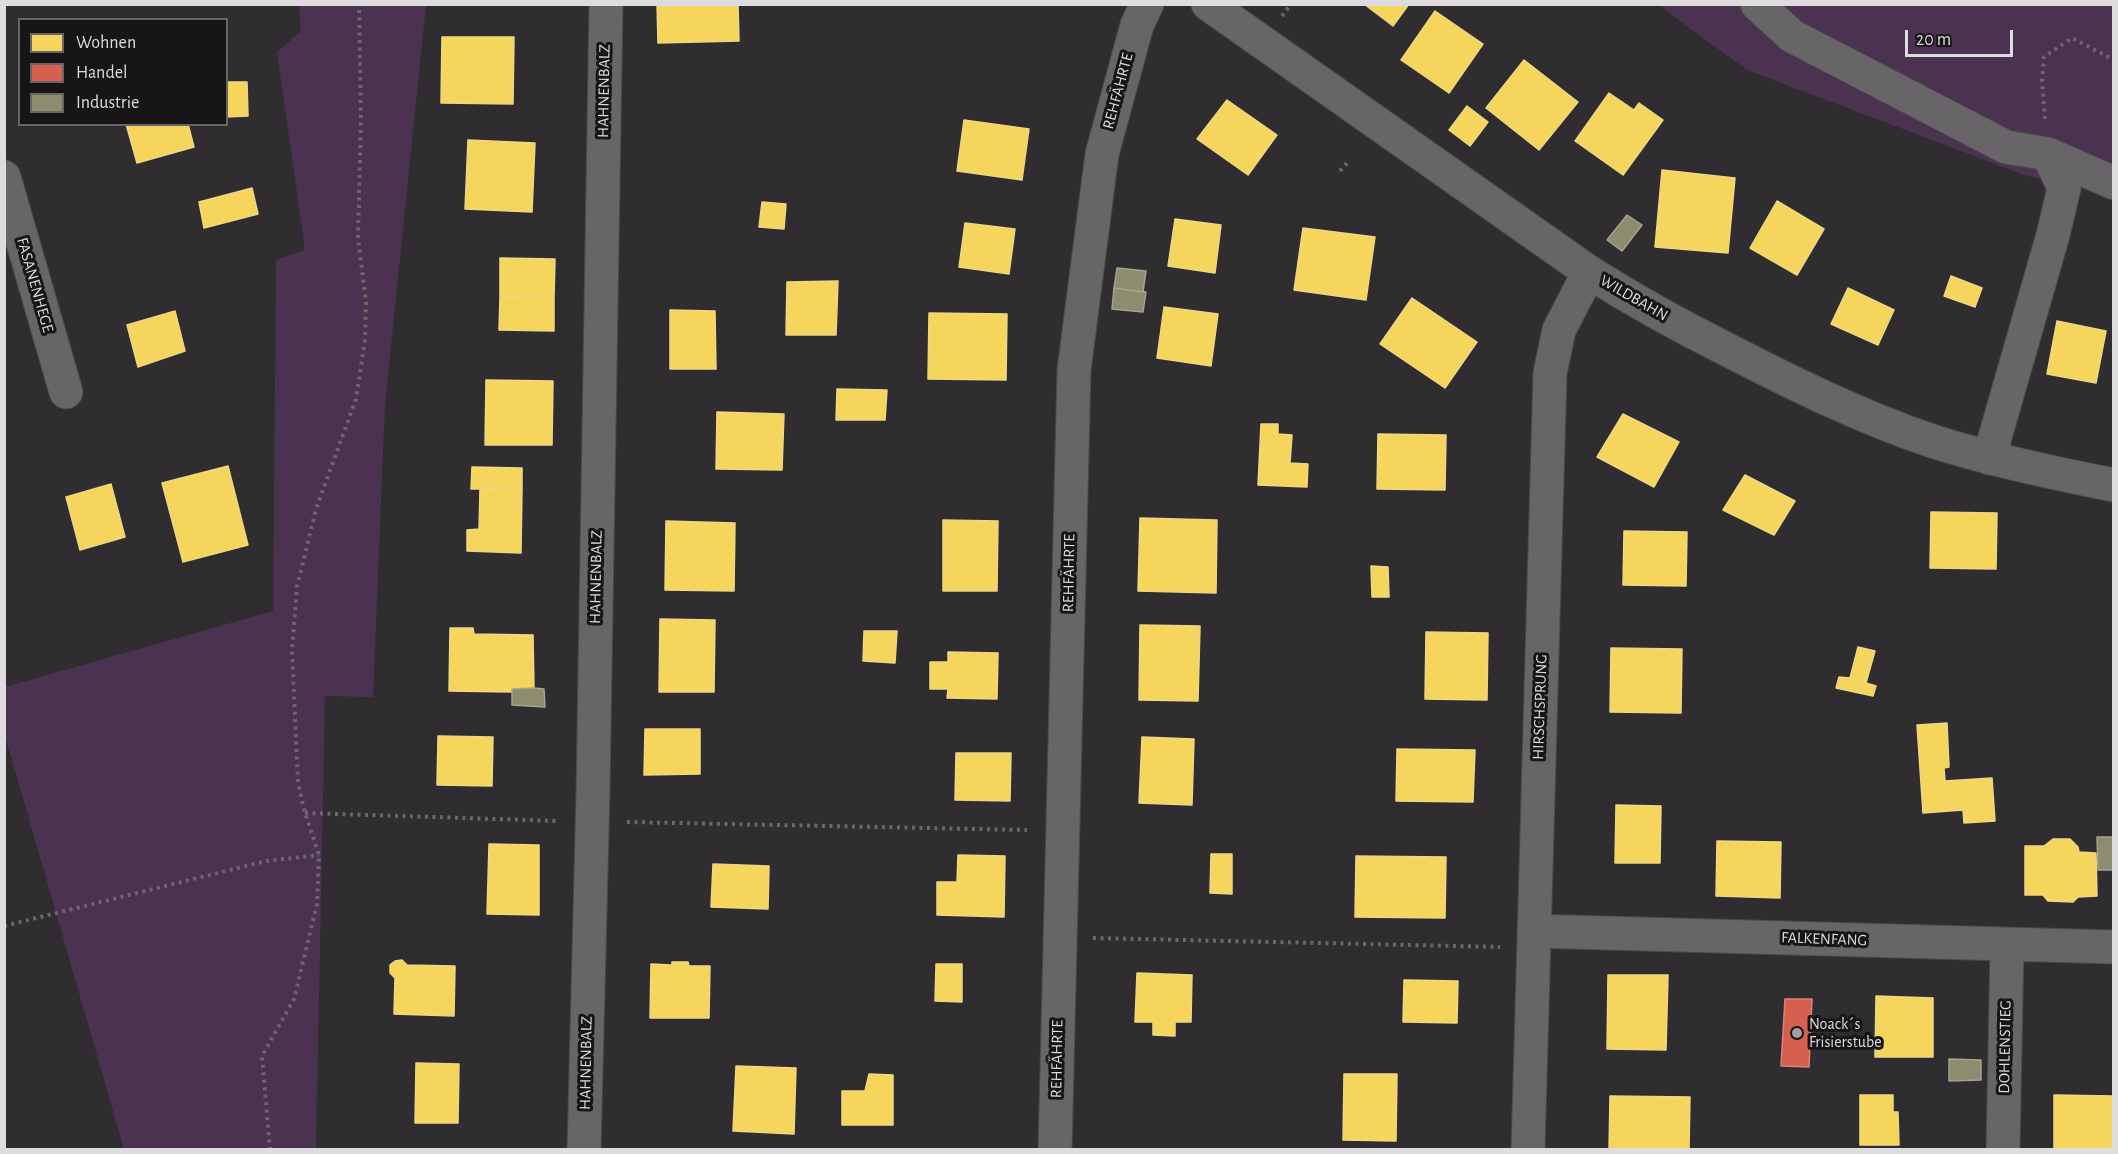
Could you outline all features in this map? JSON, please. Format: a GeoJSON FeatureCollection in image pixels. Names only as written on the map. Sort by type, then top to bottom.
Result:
{"type":"FeatureCollection","features":[{"type":"Feature","properties":{"kind":"street","name":"HAHNENBALZ"},"geometry":{"type":"LineString","coordinates":[[584,1149],[606,4]]}},
{"type":"Feature","properties":{"kind":"street","name":"REHFÄHRTE"},"geometry":{"type":"LineString","coordinates":[[1055,1149],[1074,370],[1102,154],[1137,25],[1147,4]]}},
{"type":"Feature","properties":{"kind":"street","name":"WILDBAHN"},"geometry":{"type":"LineString","coordinates":[[1208,4],[1589,272],[1635,300],[1773,374],[1886,425],[1989,458],[2114,485]]}},
{"type":"Feature","properties":{"kind":"street"},"geometry":{"type":"LineString","coordinates":[[1756,4],[1792,36],[2006,147],[2048,154],[2114,183]]}},
{"type":"Feature","properties":{"kind":"street"},"geometry":{"type":"LineString","coordinates":[[1989,458],[2054,235],[2064,188],[2048,154]]}},
{"type":"Feature","properties":{"kind":"street","name":"FASANENHEGE"},"geometry":{"type":"LineString","coordinates":[[4,177],[66,392]]}},
{"type":"Feature","properties":{"kind":"street","name":"HIRSCHSPRUNG"},"geometry":{"type":"LineString","coordinates":[[1528,1149],[1550,373],[1559,330],[1589,272]]}},
{"type":"Feature","properties":{"kind":"street","name":"FALKENFANG"},"geometry":{"type":"LineString","coordinates":[[1534,939],[2114,947]]}},
{"type":"Feature","properties":{"kind":"street","name":"DOHLENSTIEG"},"geometry":{"type":"LineString","coordinates":[[2003,1149],[2007,945]]}},
{"type":"Feature","properties":{"kind":"path"},"geometry":{"type":"LineString","coordinates":[[270,1149],[262,1056],[294,999],[317,903],[319,855],[298,783],[292,650],[297,587],[316,509],[356,399],[365,340],[366,302],[358,238],[361,117],[359,4]]}},
{"type":"Feature","properties":{"kind":"path"},"geometry":{"type":"LineString","coordinates":[[2048,154],[2042,80],[2044,57],[2072,38],[2114,60]]}},
{"type":"Feature","properties":{"kind":"path"},"geometry":{"type":"LineString","coordinates":[[1340,171],[1349,161]]}},
{"type":"Feature","properties":{"kind":"path"},"geometry":{"type":"LineString","coordinates":[[305,813],[592,822],[1063,831]]}},
{"type":"Feature","properties":{"kind":"path"},"geometry":{"type":"LineString","coordinates":[[4,926],[266,861],[319,855]]}},
{"type":"Feature","properties":{"kind":"path"},"geometry":{"type":"LineString","coordinates":[[1060,937],[1534,939]]}},
{"type":"Feature","properties":{"kind":"shaded area"},"geometry":{"type":"Polygon","coordinates":[[[299,5],[426,5],[385,405],[373,697],[325,696],[316,1149],[124,1149],[5,736],[5,687],[273,611],[276,260],[305,250],[277,52],[301,31],[299,5]]]}},
{"type":"Feature","properties":{"kind":"shaded area"},"geometry":{"type":"Polygon","coordinates":[[[1660,5],[2113,5],[2113,196],[2027,176],[1747,70],[1660,5]]]}},
{"type":"Feature","properties":{"kind":"building: Wohnen"},"geometry":{"type":"Polygon","coordinates":[[[657,4],[738,4],[739,41],[658,43],[657,4]]]}},
{"type":"Feature","properties":{"kind":"building: Wohnen"},"geometry":{"type":"Polygon","coordinates":[[[1364,4],[1409,4],[1393,26],[1364,4]]]}},
{"type":"Feature","properties":{"kind":"building: Wohnen"},"geometry":{"type":"Polygon","coordinates":[[[1435,11],[1483,44],[1449,93],[1401,60],[1435,11]]]}},
{"type":"Feature","properties":{"kind":"building: Wohnen"},"geometry":{"type":"Polygon","coordinates":[[[442,37],[514,37],[513,104],[441,103],[442,37]]]}},
{"type":"Feature","properties":{"kind":"building: Wohnen"},"geometry":{"type":"Polygon","coordinates":[[[1524,60],[1578,102],[1539,150],[1486,108],[1524,60]]]}},
{"type":"Feature","properties":{"kind":"building: Wohnen"},"geometry":{"type":"Polygon","coordinates":[[[228,82],[247,82],[248,116],[228,117],[228,82]]]}},
{"type":"Feature","properties":{"kind":"building: Wohnen"},"geometry":{"type":"Polygon","coordinates":[[[1609,93],[1634,110],[1639,103],[1663,120],[1623,175],[1575,141],[1609,93]]]}},
{"type":"Feature","properties":{"kind":"building: Wohnen"},"geometry":{"type":"Polygon","coordinates":[[[1227,100],[1277,135],[1248,175],[1197,139],[1227,100]]]}},
{"type":"Feature","properties":{"kind":"building: Wohnen"},"geometry":{"type":"Polygon","coordinates":[[[1467,106],[1488,122],[1470,146],[1449,130],[1467,106]]]}},
{"type":"Feature","properties":{"kind":"building: Wohnen"},"geometry":{"type":"Polygon","coordinates":[[[964,120],[1029,129],[1022,180],[957,171],[964,120]]]}},
{"type":"Feature","properties":{"kind":"building: Wohnen"},"geometry":{"type":"Polygon","coordinates":[[[127,126],[189,126],[194,147],[137,163],[127,126]]]}},
{"type":"Feature","properties":{"kind":"building: Wohnen"},"geometry":{"type":"Polygon","coordinates":[[[468,140],[535,143],[532,212],[465,209],[468,140]]]}},
{"type":"Feature","properties":{"kind":"building: Wohnen"},"geometry":{"type":"Polygon","coordinates":[[[1662,170],[1735,178],[1728,253],[1655,247],[1662,170]]]}},
{"type":"Feature","properties":{"kind":"building: Wohnen"},"geometry":{"type":"Polygon","coordinates":[[[252,188],[258,214],[204,228],[199,202],[252,188]]]}},
{"type":"Feature","properties":{"kind":"building: Wohnen"},"geometry":{"type":"Polygon","coordinates":[[[1777,201],[1824,229],[1797,275],[1750,248],[1777,201]]]}},
{"type":"Feature","properties":{"kind":"building: Wohnen"},"geometry":{"type":"Polygon","coordinates":[[[762,202],[786,204],[784,229],[759,227],[762,202]]]}},
{"type":"Feature","properties":{"kind":"building: Wohnen"},"geometry":{"type":"Polygon","coordinates":[[[1175,219],[1221,225],[1215,273],[1168,266],[1175,219]]]}},
{"type":"Feature","properties":{"kind":"building: Wohnen"},"geometry":{"type":"Polygon","coordinates":[[[965,223],[1015,229],[1009,274],[959,267],[965,223]]]}},
{"type":"Feature","properties":{"kind":"building: Wohnen"},"geometry":{"type":"Polygon","coordinates":[[[1303,228],[1375,237],[1366,300],[1294,290],[1303,228]]]}},
{"type":"Feature","properties":{"kind":"building: Wohnen"},"geometry":{"type":"Polygon","coordinates":[[[500,258],[555,259],[554,298],[500,297],[500,258]]]}},
{"type":"Feature","properties":{"kind":"building: Wohnen"},"geometry":{"type":"Polygon","coordinates":[[[1951,276],[1982,288],[1975,307],[1944,296],[1951,276]]]}},
{"type":"Feature","properties":{"kind":"building: Wohnen"},"geometry":{"type":"Polygon","coordinates":[[[838,281],[836,335],[786,335],[787,282],[838,281]]]}},
{"type":"Feature","properties":{"kind":"building: Wohnen"},"geometry":{"type":"Polygon","coordinates":[[[1848,288],[1894,310],[1878,345],[1831,324],[1848,288]]]}},
{"type":"Feature","properties":{"kind":"building: Wohnen"},"geometry":{"type":"Polygon","coordinates":[[[500,297],[554,298],[554,331],[499,330],[500,297]]]}},
{"type":"Feature","properties":{"kind":"building: Wohnen"},"geometry":{"type":"Polygon","coordinates":[[[1412,298],[1477,342],[1445,388],[1380,344],[1412,298]]]}},
{"type":"Feature","properties":{"kind":"building: Wohnen"},"geometry":{"type":"Polygon","coordinates":[[[1164,307],[1218,314],[1211,366],[1157,358],[1164,307]]]}},
{"type":"Feature","properties":{"kind":"building: Wohnen"},"geometry":{"type":"Polygon","coordinates":[[[670,310],[715,311],[716,369],[670,369],[670,310]]]}},
{"type":"Feature","properties":{"kind":"building: Wohnen"},"geometry":{"type":"Polygon","coordinates":[[[175,311],[185,351],[138,367],[127,325],[175,311]]]}},
{"type":"Feature","properties":{"kind":"building: Wohnen"},"geometry":{"type":"Polygon","coordinates":[[[929,313],[1007,314],[1006,380],[928,379],[929,313]]]}},
{"type":"Feature","properties":{"kind":"building: Wohnen"},"geometry":{"type":"Polygon","coordinates":[[[2057,321],[2106,331],[2096,383],[2047,374],[2057,321]]]}},
{"type":"Feature","properties":{"kind":"building: Wohnen"},"geometry":{"type":"Polygon","coordinates":[[[486,380],[553,381],[552,445],[485,445],[486,380]]]}},
{"type":"Feature","properties":{"kind":"building: Wohnen"},"geometry":{"type":"Polygon","coordinates":[[[837,389],[887,390],[885,420],[836,420],[837,389]]]}},
{"type":"Feature","properties":{"kind":"building: Wohnen"},"geometry":{"type":"Polygon","coordinates":[[[717,412],[784,414],[782,470],[716,469],[717,412]]]}},
{"type":"Feature","properties":{"kind":"building: Wohnen"},"geometry":{"type":"Polygon","coordinates":[[[1623,414],[1679,442],[1654,487],[1597,457],[1623,414]]]}},
{"type":"Feature","properties":{"kind":"building: Wohnen"},"geometry":{"type":"Polygon","coordinates":[[[1261,424],[1278,424],[1278,434],[1292,435],[1290,463],[1308,464],[1307,487],[1258,485],[1261,424]]]}},
{"type":"Feature","properties":{"kind":"building: Wohnen"},"geometry":{"type":"Polygon","coordinates":[[[1378,434],[1446,435],[1445,490],[1377,489],[1378,434]]]}},
{"type":"Feature","properties":{"kind":"building: Wohnen"},"geometry":{"type":"Polygon","coordinates":[[[228,466],[248,545],[183,562],[162,483],[228,466]]]}},
{"type":"Feature","properties":{"kind":"building: Wohnen"},"geometry":{"type":"Polygon","coordinates":[[[472,467],[522,468],[522,488],[471,489],[472,467]]]}},
{"type":"Feature","properties":{"kind":"building: Wohnen"},"geometry":{"type":"Polygon","coordinates":[[[1745,475],[1795,501],[1774,535],[1723,510],[1745,475]]]}},
{"type":"Feature","properties":{"kind":"building: Wohnen"},"geometry":{"type":"Polygon","coordinates":[[[111,484],[125,537],[80,550],[66,497],[111,484]]]}},
{"type":"Feature","properties":{"kind":"building: Wohnen"},"geometry":{"type":"Polygon","coordinates":[[[522,488],[521,553],[467,551],[467,530],[479,529],[480,489],[522,488]]]}},
{"type":"Feature","properties":{"kind":"building: Wohnen"},"geometry":{"type":"Polygon","coordinates":[[[1931,512],[1997,513],[1996,569],[1930,568],[1931,512]]]}},
{"type":"Feature","properties":{"kind":"building: Wohnen"},"geometry":{"type":"Polygon","coordinates":[[[1140,518],[1217,520],[1216,593],[1138,591],[1140,518]]]}},
{"type":"Feature","properties":{"kind":"building: Wohnen"},"geometry":{"type":"Polygon","coordinates":[[[943,520],[998,521],[997,591],[943,591],[943,520]]]}},
{"type":"Feature","properties":{"kind":"building: Wohnen"},"geometry":{"type":"Polygon","coordinates":[[[666,521],[735,523],[734,591],[665,590],[666,521]]]}},
{"type":"Feature","properties":{"kind":"building: Wohnen"},"geometry":{"type":"Polygon","coordinates":[[[1624,531],[1687,532],[1686,586],[1623,585],[1624,531]]]}},
{"type":"Feature","properties":{"kind":"building: Wohnen"},"geometry":{"type":"Polygon","coordinates":[[[1371,566],[1388,567],[1389,597],[1372,597],[1371,566]]]}},
{"type":"Feature","properties":{"kind":"building: Wohnen"},"geometry":{"type":"Polygon","coordinates":[[[660,619],[715,620],[714,692],[659,692],[660,619]]]}},
{"type":"Feature","properties":{"kind":"building: Wohnen"},"geometry":{"type":"Polygon","coordinates":[[[1140,625],[1200,626],[1198,701],[1139,700],[1140,625]]]}},
{"type":"Feature","properties":{"kind":"building: Wohnen"},"geometry":{"type":"Polygon","coordinates":[[[450,628],[473,628],[474,634],[533,635],[534,688],[512,689],[512,692],[449,691],[450,628]]]}},
{"type":"Feature","properties":{"kind":"building: Wohnen"},"geometry":{"type":"Polygon","coordinates":[[[864,631],[897,631],[895,663],[863,661],[864,631]]]}},
{"type":"Feature","properties":{"kind":"building: Wohnen"},"geometry":{"type":"Polygon","coordinates":[[[1426,632],[1488,633],[1487,700],[1425,699],[1426,632]]]}},
{"type":"Feature","properties":{"kind":"building: Wohnen"},"geometry":{"type":"Polygon","coordinates":[[[1858,647],[1875,651],[1866,683],[1876,686],[1873,696],[1836,688],[1839,677],[1850,678],[1858,647]]]}},
{"type":"Feature","properties":{"kind":"building: Wohnen"},"geometry":{"type":"Polygon","coordinates":[[[1611,648],[1682,649],[1681,713],[1610,712],[1611,648]]]}},
{"type":"Feature","properties":{"kind":"building: Wohnen"},"geometry":{"type":"Polygon","coordinates":[[[948,652],[998,653],[997,699],[947,698],[948,689],[930,689],[930,662],[948,662],[948,652]]]}},
{"type":"Feature","properties":{"kind":"building: Wohnen"},"geometry":{"type":"Polygon","coordinates":[[[1947,723],[1949,767],[1944,768],[1945,781],[1992,778],[1995,821],[1964,823],[1963,810],[1923,813],[1917,725],[1947,723]]]}},
{"type":"Feature","properties":{"kind":"building: Wohnen"},"geometry":{"type":"Polygon","coordinates":[[[645,729],[700,729],[700,774],[644,775],[645,729]]]}},
{"type":"Feature","properties":{"kind":"building: Wohnen"},"geometry":{"type":"Polygon","coordinates":[[[438,736],[493,737],[492,786],[437,785],[438,736]]]}},
{"type":"Feature","properties":{"kind":"building: Wohnen"},"geometry":{"type":"Polygon","coordinates":[[[1142,737],[1194,739],[1192,805],[1139,803],[1142,737]]]}},
{"type":"Feature","properties":{"kind":"building: Wohnen"},"geometry":{"type":"Polygon","coordinates":[[[1397,749],[1475,750],[1473,802],[1396,801],[1397,749]]]}},
{"type":"Feature","properties":{"kind":"building: Wohnen"},"geometry":{"type":"Polygon","coordinates":[[[956,753],[1011,753],[1010,801],[955,800],[956,753]]]}},
{"type":"Feature","properties":{"kind":"building: Wohnen"},"geometry":{"type":"Polygon","coordinates":[[[1616,805],[1661,806],[1660,863],[1615,863],[1616,805]]]}},
{"type":"Feature","properties":{"kind":"building: Wohnen"},"geometry":{"type":"Polygon","coordinates":[[[2053,839],[2070,839],[2078,847],[2079,852],[2096,853],[2097,896],[2078,897],[2073,902],[2048,901],[2043,895],[2025,895],[2025,846],[2044,846],[2053,839]]]}},
{"type":"Feature","properties":{"kind":"building: Wohnen"},"geometry":{"type":"Polygon","coordinates":[[[1717,841],[1781,842],[1780,898],[1716,896],[1717,841]]]}},
{"type":"Feature","properties":{"kind":"building: Wohnen"},"geometry":{"type":"Polygon","coordinates":[[[489,844],[539,845],[539,915],[487,914],[489,844]]]}},
{"type":"Feature","properties":{"kind":"building: Wohnen"},"geometry":{"type":"Polygon","coordinates":[[[1211,854],[1232,854],[1232,894],[1210,893],[1211,854]]]}},
{"type":"Feature","properties":{"kind":"building: Wohnen"},"geometry":{"type":"Polygon","coordinates":[[[958,855],[1005,856],[1004,917],[937,915],[937,882],[957,882],[958,855]]]}},
{"type":"Feature","properties":{"kind":"building: Wohnen"},"geometry":{"type":"Polygon","coordinates":[[[1356,856],[1446,857],[1445,918],[1355,917],[1356,856]]]}},
{"type":"Feature","properties":{"kind":"building: Wohnen"},"geometry":{"type":"Polygon","coordinates":[[[713,864],[769,866],[768,909],[711,907],[713,864]]]}},
{"type":"Feature","properties":{"kind":"building: Wohnen"},"geometry":{"type":"Polygon","coordinates":[[[402,960],[407,965],[455,966],[454,1016],[394,1014],[395,978],[390,973],[390,965],[402,960]]]}},
{"type":"Feature","properties":{"kind":"building: Wohnen"},"geometry":{"type":"Polygon","coordinates":[[[672,962],[688,962],[689,966],[710,966],[709,1018],[650,1018],[651,964],[672,965],[672,962]]]}},
{"type":"Feature","properties":{"kind":"building: Wohnen"},"geometry":{"type":"Polygon","coordinates":[[[936,964],[962,964],[962,1002],[935,1001],[936,964]]]}},
{"type":"Feature","properties":{"kind":"building: Wohnen"},"geometry":{"type":"Polygon","coordinates":[[[1137,973],[1192,975],[1191,1022],[1175,1022],[1175,1036],[1153,1035],[1153,1022],[1135,1022],[1137,973]]]}},
{"type":"Feature","properties":{"kind":"building: Wohnen"},"geometry":{"type":"Polygon","coordinates":[[[1608,975],[1668,975],[1666,1050],[1607,1049],[1608,975]]]}},
{"type":"Feature","properties":{"kind":"building: Wohnen"},"geometry":{"type":"Polygon","coordinates":[[[1404,980],[1458,981],[1457,1023],[1403,1022],[1404,980]]]}},
{"type":"Feature","properties":{"kind":"building: Wohnen"},"geometry":{"type":"Polygon","coordinates":[[[1876,996],[1933,998],[1933,1057],[1875,1057],[1876,996]]]}},
{"type":"Feature","properties":{"kind":"building: Wohnen"},"geometry":{"type":"Polygon","coordinates":[[[416,1063],[459,1064],[458,1123],[415,1123],[416,1063]]]}},
{"type":"Feature","properties":{"kind":"building: Wohnen"},"geometry":{"type":"Polygon","coordinates":[[[736,1066],[796,1068],[794,1134],[733,1131],[736,1066]]]}},
{"type":"Feature","properties":{"kind":"building: Wohnen"},"geometry":{"type":"Polygon","coordinates":[[[869,1074],[893,1075],[893,1125],[842,1125],[842,1091],[865,1091],[869,1074]]]}},
{"type":"Feature","properties":{"kind":"building: Wohnen"},"geometry":{"type":"Polygon","coordinates":[[[1344,1074],[1397,1074],[1396,1141],[1343,1140],[1344,1074]]]}},
{"type":"Feature","properties":{"kind":"building: Wohnen"},"geometry":{"type":"Polygon","coordinates":[[[1860,1095],[1893,1095],[1893,1112],[1898,1112],[1899,1145],[1860,1145],[1860,1095]]]}},
{"type":"Feature","properties":{"kind":"building: Wohnen"},"geometry":{"type":"Polygon","coordinates":[[[2054,1095],[2114,1096],[2114,1150],[2054,1150],[2054,1095]]]}},
{"type":"Feature","properties":{"kind":"building: Wohnen"},"geometry":{"type":"Polygon","coordinates":[[[1610,1096],[1690,1097],[1689,1150],[1609,1150],[1610,1096]]]}},
{"type":"Feature","properties":{"kind":"building: Handel","name":"Noack´s Frisierstube"},"geometry":{"type":"Polygon","coordinates":[[[1785,999],[1812,999],[1809,1067],[1781,1066],[1785,999]]]}},
{"type":"Feature","properties":{"kind":"building: Industrie"},"geometry":{"type":"Polygon","coordinates":[[[1627,215],[1642,225],[1622,251],[1607,240],[1627,215]]]}},
{"type":"Feature","properties":{"kind":"building: Industrie"},"geometry":{"type":"Polygon","coordinates":[[[1117,268],[1146,271],[1143,292],[1114,288],[1117,268]]]}},
{"type":"Feature","properties":{"kind":"building: Industrie"},"geometry":{"type":"Polygon","coordinates":[[[1114,288],[1146,292],[1143,312],[1112,309],[1114,288]]]}},
{"type":"Feature","properties":{"kind":"building: Industrie"},"geometry":{"type":"Polygon","coordinates":[[[512,689],[544,689],[545,707],[512,705],[512,689]]]}},
{"type":"Feature","properties":{"kind":"building: Industrie"},"geometry":{"type":"Polygon","coordinates":[[[2097,837],[2114,837],[2114,870],[2098,870],[2097,837]]]}},
{"type":"Feature","properties":{"kind":"building: Industrie"},"geometry":{"type":"Polygon","coordinates":[[[1949,1059],[1981,1060],[1981,1080],[1949,1081],[1949,1059]]]}},
{"type":"Feature","properties":{"kind":"place","name":"Noack´s Frisierstube"},"geometry":{"type":"Point","coordinates":[1797,1033]}}]}
